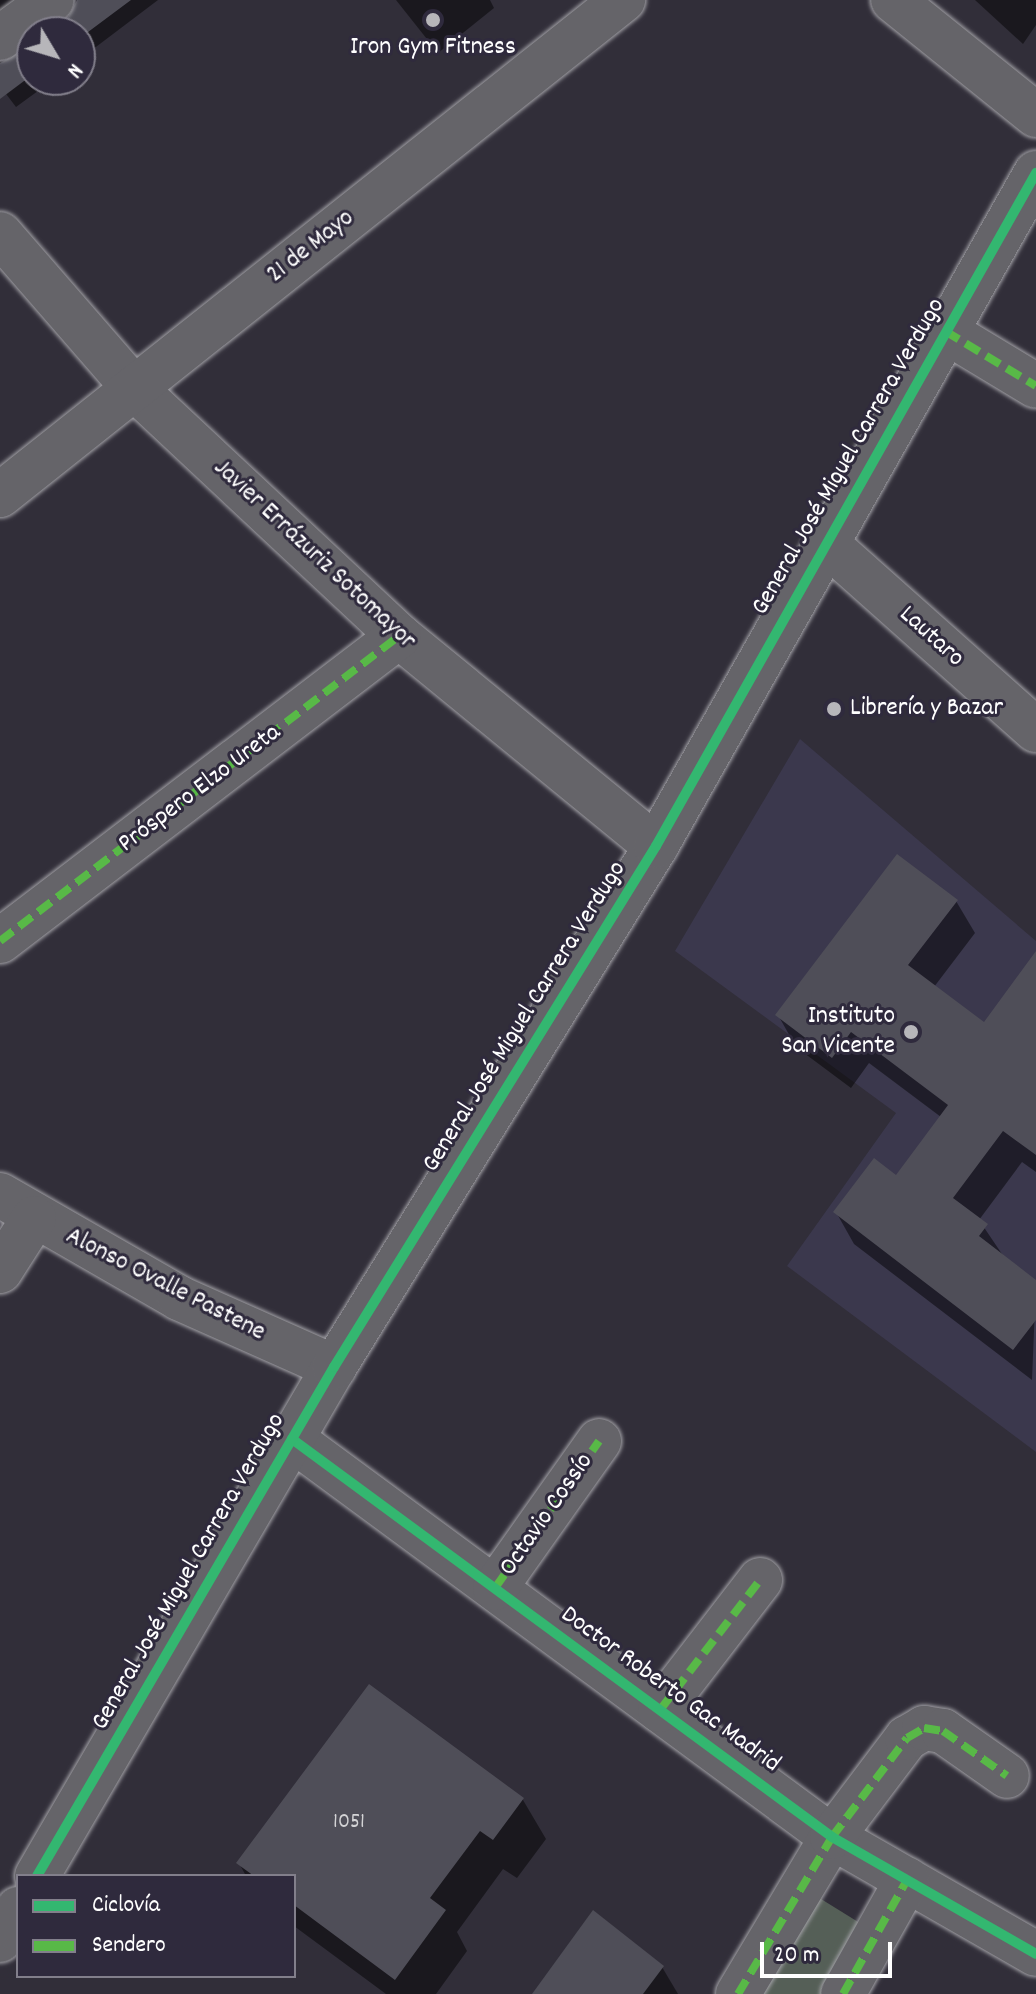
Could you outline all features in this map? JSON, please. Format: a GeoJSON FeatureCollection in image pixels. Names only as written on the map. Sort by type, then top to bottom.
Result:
{"type":"FeatureCollection","features":[{"type":"Feature","properties":{"kind":"street"},"geometry":{"type":"LineString","coordinates":[[0,38],[52,0]]}},
{"type":"Feature","properties":{"kind":"street","name":"21 de Mayo"},"geometry":{"type":"LineString","coordinates":[[0,495],[623,0]]}},
{"type":"Feature","properties":{"kind":"street"},"geometry":{"type":"LineString","coordinates":[[893,0],[1036,115]]}},
{"type":"Feature","properties":{"kind":"street","name":"General José Miguel Carrera Verdugo"},"geometry":{"type":"LineString","coordinates":[[38,1874],[334,1367],[656,846],[1036,173]]}},
{"type":"Feature","properties":{"kind":"street","name":"Javier Errázuriz Sotomayor"},"geometry":{"type":"LineString","coordinates":[[0,234],[134,388],[399,636],[656,846]]}},
{"type":"Feature","properties":{"kind":"street"},"geometry":{"type":"LineString","coordinates":[[945,331],[1036,386]]}},
{"type":"Feature","properties":{"kind":"street","name":"Lautaro"},"geometry":{"type":"LineString","coordinates":[[827,544],[1036,730]]}},
{"type":"Feature","properties":{"kind":"street","name":"Próspero Elzo Ureta"},"geometry":{"type":"LineString","coordinates":[[0,941],[399,636]]}},
{"type":"Feature","properties":{"kind":"street"},"geometry":{"type":"LineString","coordinates":[[0,1271],[17,1206]]}},
{"type":"Feature","properties":{"kind":"street","name":"Alonso Ovalle Pastene"},"geometry":{"type":"LineString","coordinates":[[17,1206],[179,1298],[334,1367]]}},
{"type":"Feature","properties":{"kind":"street","name":"Doctor Roberto Gac Madrid"},"geometry":{"type":"LineString","coordinates":[[292,1439],[832,1837],[1036,1954]]}},
{"type":"Feature","properties":{"kind":"street","name":"Octavio Cossío"},"geometry":{"type":"LineString","coordinates":[[495,1588],[599,1441]]}},
{"type":"Feature","properties":{"kind":"street"},"geometry":{"type":"LineString","coordinates":[[660,1710],[760,1580]]}},
{"type":"Feature","properties":{"kind":"street"},"geometry":{"type":"LineString","coordinates":[[738,1994],[832,1837],[907,1738],[924,1728],[943,1731],[1007,1776]]}},
{"type":"Feature","properties":{"kind":"street"},"geometry":{"type":"LineString","coordinates":[[843,1994],[907,1880]]}},
{"type":"Feature","properties":{"kind":"street"},"geometry":{"type":"LineString","coordinates":[[0,1940],[16,1912]]}},
{"type":"Feature","properties":{"kind":"shaded area","name":"Instituto San Vicente"},"geometry":{"type":"Polygon","coordinates":[[[800,739],[1036,941],[1036,1452],[787,1266],[896,1113],[675,951],[800,739]]]}},
{"type":"Feature","properties":{"kind":"shaded area"},"geometry":{"type":"Polygon","coordinates":[[[813,1894],[863,1925],[824,1994],[758,1994],[813,1894]]]}},
{"type":"Feature","properties":{"kind":"building"},"geometry":{"type":"Polygon","coordinates":[[[77,0],[131,0],[96,26],[96,16],[69,16],[77,0]]]}},
{"type":"Feature","properties":{"kind":"building"},"geometry":{"type":"Polygon","coordinates":[[[16,54],[16,87],[0,99],[0,63],[16,54]]]}},
{"type":"Feature","properties":{"kind":"building"},"geometry":{"type":"Polygon","coordinates":[[[897,854],[958,900],[908,965],[984,1022],[1036,951],[1036,1155],[1003,1131],[953,1198],[988,1224],[979,1236],[1036,1280],[1036,1320],[1013,1350],[833,1212],[874,1158],[896,1175],[948,1105],[851,1032],[832,1058],[775,1015],[897,854]]]}},
{"type":"Feature","properties":{"kind":"building"},"geometry":{"type":"Polygon","coordinates":[[[369,1684],[524,1798],[493,1840],[480,1831],[430,1898],[446,1910],[395,1980],[296,1906],[296,1874],[251,1874],[236,1863],[369,1684]]]}},
{"type":"Feature","properties":{"kind":"building"},"geometry":{"type":"Polygon","coordinates":[[[593,1910],[664,1966],[643,1994],[532,1994],[593,1910]]]}},
{"type":"Feature","properties":{"kind":"marked path"},"geometry":{"type":"LineString","coordinates":[[945,331],[1036,386]]}},
{"type":"Feature","properties":{"kind":"marked path"},"geometry":{"type":"LineString","coordinates":[[0,941],[399,636]]}},
{"type":"Feature","properties":{"kind":"marked path"},"geometry":{"type":"LineString","coordinates":[[495,1588],[599,1441]]}},
{"type":"Feature","properties":{"kind":"marked path"},"geometry":{"type":"LineString","coordinates":[[660,1710],[760,1580]]}},
{"type":"Feature","properties":{"kind":"marked path"},"geometry":{"type":"LineString","coordinates":[[738,1994],[832,1837],[907,1738],[924,1728],[943,1731],[1007,1776]]}},
{"type":"Feature","properties":{"kind":"marked path"},"geometry":{"type":"LineString","coordinates":[[843,1994],[907,1880]]}},
{"type":"Feature","properties":{"kind":"cycle path"},"geometry":{"type":"LineString","coordinates":[[38,1874],[334,1367],[656,846],[1036,173]]}},
{"type":"Feature","properties":{"kind":"cycle path"},"geometry":{"type":"LineString","coordinates":[[292,1439],[832,1837],[1036,1954]]}},
{"type":"Feature","properties":{"kind":"place","name":"Iron Gym Fitness"},"geometry":{"type":"Point","coordinates":[433,20]}},
{"type":"Feature","properties":{"kind":"place","name":"Librería y Bazar"},"geometry":{"type":"Point","coordinates":[834,709]}},
{"type":"Feature","properties":{"kind":"place","name":"Instituto San Vicente"},"geometry":{"type":"Point","coordinates":[911,1032]}}]}
